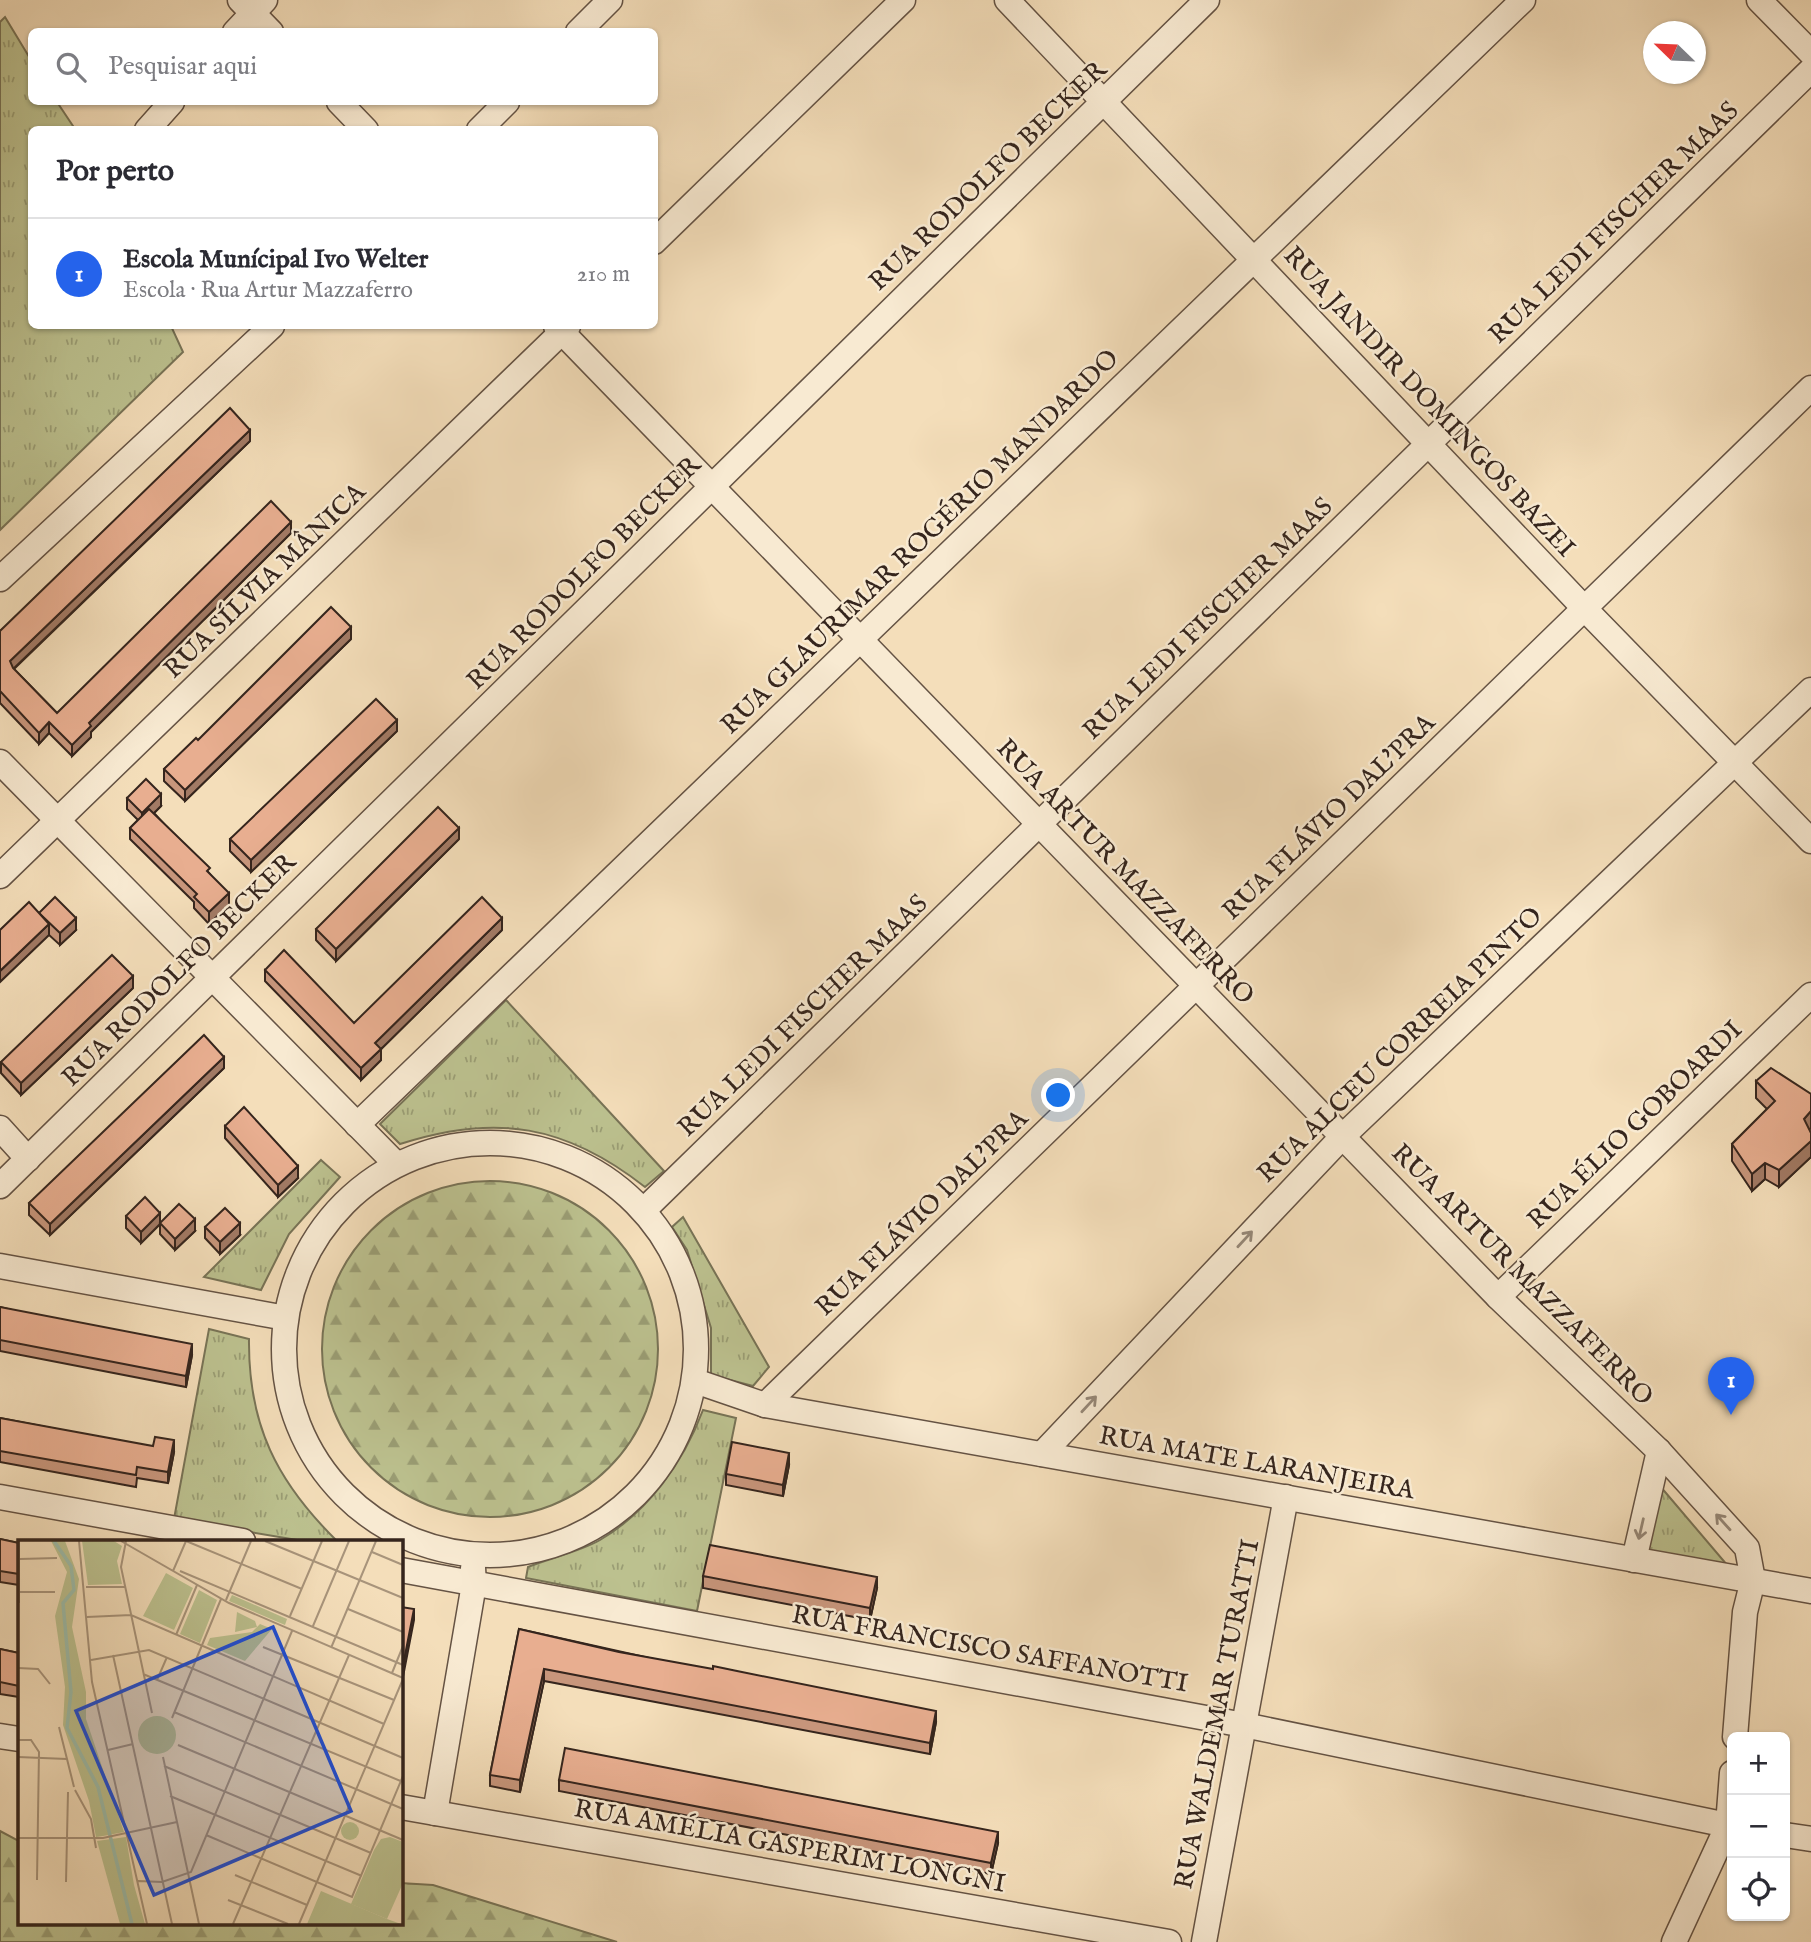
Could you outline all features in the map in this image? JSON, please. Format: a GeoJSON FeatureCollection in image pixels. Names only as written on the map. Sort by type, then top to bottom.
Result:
{"type":"FeatureCollection","features":[{"type":"Feature","properties":{"kind":"street"},"geometry":{"type":"LineString","coordinates":[[582,28],[610,0]]}},
{"type":"Feature","properties":{"kind":"street"},"geometry":{"type":"LineString","coordinates":[[658,238],[903,0]]}},
{"type":"Feature","properties":{"kind":"street","name":"RUA JANDIR DOMINGOS BAZEI"},"geometry":{"type":"LineString","coordinates":[[1007,0],[1430,442],[1584,608],[1811,841]]}},
{"type":"Feature","properties":{"kind":"street","name":"RUA RODOLFO BECKER"},"geometry":{"type":"LineString","coordinates":[[0,1186],[1207,0]]}},
{"type":"Feature","properties":{"kind":"street","name":"RUA GLAURIMAR ROGÉRIO MANDARDO"},"geometry":{"type":"LineString","coordinates":[[357,1125],[1523,0]]}},
{"type":"Feature","properties":{"kind":"street"},"geometry":{"type":"LineString","coordinates":[[1759,0],[1811,53]]}},
{"type":"Feature","properties":{"kind":"street"},"geometry":{"type":"LineString","coordinates":[[237,28],[252,4],[268,28]]}},
{"type":"Feature","properties":{"kind":"street","name":"RUA LEDI FISCHER MAAS"},"geometry":{"type":"LineString","coordinates":[[645,1209],[1811,70]]}},
{"type":"Feature","properties":{"kind":"street"},"geometry":{"type":"LineString","coordinates":[[151,126],[169,105]]}},
{"type":"Feature","properties":{"kind":"street"},"geometry":{"type":"LineString","coordinates":[[342,105],[362,126]]}},
{"type":"Feature","properties":{"kind":"street"},"geometry":{"type":"LineString","coordinates":[[483,126],[504,105]]}},
{"type":"Feature","properties":{"kind":"street"},"geometry":{"type":"LineString","coordinates":[[0,579],[269,329]]}},
{"type":"Feature","properties":{"kind":"street","name":"RUA SÍLVIA MÂNICA"},"geometry":{"type":"LineString","coordinates":[[0,876],[561,329]]}},
{"type":"Feature","properties":{"kind":"street","name":"RUA ARTUR MAZZAFERRO"},"geometry":{"type":"LineString","coordinates":[[563,329],[1195,987],[1498,1297],[1659,1451],[1747,1548],[1753,1580],[1745,1612],[1735,1732]]}},
{"type":"Feature","properties":{"kind":"street","name":"RUA FLÁVIO DAL'PRA"},"geometry":{"type":"LineString","coordinates":[[765,1405],[1811,388]]}},
{"type":"Feature","properties":{"kind":"street","name":"RUA ALCEU CORREIA PINTO"},"geometry":{"type":"LineString","coordinates":[[1042,1454],[1343,1136],[1811,690]]}},
{"type":"Feature","properties":{"kind":"street"},"geometry":{"type":"LineString","coordinates":[[0,762],[396,1164]]}},
{"type":"Feature","properties":{"kind":"street","name":"RUA ÉLIO GOBOARDI"},"geometry":{"type":"LineString","coordinates":[[1498,1297],[1811,995]]}},
{"type":"Feature","properties":{"kind":"street"},"geometry":{"type":"LineString","coordinates":[[0,1128],[28,1158]]}},
{"type":"Feature","properties":{"kind":"street"},"geometry":{"type":"LineString","coordinates":[[460,1143],[528,1144],[592,1167],[645,1209],[678,1261],[695,1320],[695,1381],[676,1440],[640,1491],[592,1529],[534,1551],[472,1555],[425,1545],[382,1525],[336,1486],[314,1457],[294,1414],[285,1367],[286,1318],[306,1256],[343,1203],[396,1164],[460,1143]]}},
{"type":"Feature","properties":{"kind":"street"},"geometry":{"type":"LineString","coordinates":[[0,1266],[286,1318]]}},
{"type":"Feature","properties":{"kind":"street","name":"RUA MATE LARANJEIRA"},"geometry":{"type":"LineString","coordinates":[[695,1381],[765,1405],[1811,1591]]}},
{"type":"Feature","properties":{"kind":"street"},"geometry":{"type":"LineString","coordinates":[[1634,1560],[1659,1451]]}},
{"type":"Feature","properties":{"kind":"street"},"geometry":{"type":"LineString","coordinates":[[0,1497],[237,1540]]}},
{"type":"Feature","properties":{"kind":"street","name":"RUA WALDEMAR TURATTI"},"geometry":{"type":"LineString","coordinates":[[1203,1942],[1286,1497]]}},
{"type":"Feature","properties":{"kind":"street"},"geometry":{"type":"LineString","coordinates":[[435,1813],[474,1584],[472,1555]]}},
{"type":"Feature","properties":{"kind":"street","name":"RUA FRANCISCO SAFFANOTTI"},"geometry":{"type":"LineString","coordinates":[[402,1570],[1244,1725],[1727,1825]]}},
{"type":"Feature","properties":{"kind":"street"},"geometry":{"type":"LineString","coordinates":[[0,1736],[18,1739]]}},
{"type":"Feature","properties":{"kind":"street","name":"RUA AMÉLIA GASPERIM LONGNI"},"geometry":{"type":"LineString","coordinates":[[402,1807],[1169,1942]]}},
{"type":"Feature","properties":{"kind":"street"},"geometry":{"type":"LineString","coordinates":[[1674,1942],[1727,1832]]}},
{"type":"Feature","properties":{"kind":"street"},"geometry":{"type":"LineString","coordinates":[[1790,1836],[1811,1839]]}},
{"type":"Feature","properties":{"kind":"green space"},"geometry":{"type":"Polygon","coordinates":[[[5,17],[28,55],[28,105],[59,105],[73,126],[28,126],[28,329],[172,329],[183,352],[0,530],[0,22],[5,17]]]}},
{"type":"Feature","properties":{"kind":"green space"},"geometry":{"type":"Polygon","coordinates":[[[506,1000],[664,1171],[645,1187],[616,1166],[587,1150],[558,1138],[529,1131],[468,1129],[435,1134],[400,1144],[380,1124],[506,1000]]]}},
{"type":"Feature","properties":{"kind":"green space"},"geometry":{"type":"Polygon","coordinates":[[[321,1160],[340,1177],[289,1234],[261,1290],[204,1277],[321,1160]]]}},
{"type":"Feature","properties":{"kind":"green space"},"geometry":{"type":"Polygon","coordinates":[[[490,1181],[523,1184],[554,1194],[583,1209],[609,1230],[630,1256],[645,1285],[655,1316],[658,1349],[655,1382],[645,1413],[630,1442],[609,1468],[583,1489],[554,1504],[523,1514],[490,1517],[457,1514],[426,1504],[397,1489],[371,1468],[350,1442],[335,1413],[325,1382],[322,1349],[325,1316],[335,1285],[350,1256],[371,1230],[397,1209],[426,1194],[457,1184],[490,1181]]]}},
{"type":"Feature","properties":{"kind":"green space"},"geometry":{"type":"Polygon","coordinates":[[[683,1217],[769,1367],[753,1386],[711,1375],[711,1328],[687,1250],[672,1227],[683,1217]]]}},
{"type":"Feature","properties":{"kind":"green space"},"geometry":{"type":"Polygon","coordinates":[[[209,1329],[249,1339],[254,1399],[270,1450],[298,1497],[336,1540],[297,1540],[174,1519],[209,1329]]]}},
{"type":"Feature","properties":{"kind":"green space"},"geometry":{"type":"Polygon","coordinates":[[[703,1410],[736,1418],[697,1611],[526,1578],[528,1567],[592,1544],[634,1515],[675,1467],[703,1410]]]}},
{"type":"Feature","properties":{"kind":"green space"},"geometry":{"type":"Polygon","coordinates":[[[1660,1486],[1728,1566],[1647,1550],[1660,1486]]]}},
{"type":"Feature","properties":{"kind":"green space"},"geometry":{"type":"Polygon","coordinates":[[[0,1831],[18,1840],[18,1924],[402,1924],[402,1883],[433,1885],[617,1942],[0,1942],[0,1831]]]}},
{"type":"Feature","properties":{"kind":"building"},"geometry":{"type":"Polygon","coordinates":[[[230,408],[250,430],[10,661],[13,668],[57,713],[271,501],[291,522],[89,723],[91,726],[72,745],[49,722],[39,733],[0,691],[0,631],[230,408]]]}},
{"type":"Feature","properties":{"kind":"building"},"geometry":{"type":"Polygon","coordinates":[[[331,607],[351,627],[185,790],[164,769],[196,738],[198,740],[331,607]]]}},
{"type":"Feature","properties":{"kind":"building"},"geometry":{"type":"Polygon","coordinates":[[[376,699],[397,720],[251,860],[230,839],[376,699]]]}},
{"type":"Feature","properties":{"kind":"building"},"geometry":{"type":"Polygon","coordinates":[[[146,779],[161,794],[142,813],[127,798],[146,779]]]}},
{"type":"Feature","properties":{"kind":"building"},"geometry":{"type":"Polygon","coordinates":[[[438,807],[459,828],[336,949],[316,929],[438,807]]]}},
{"type":"Feature","properties":{"kind":"building"},"geometry":{"type":"Polygon","coordinates":[[[149,809],[210,868],[207,871],[229,893],[209,912],[194,897],[197,894],[130,828],[149,809]]]}},
{"type":"Feature","properties":{"kind":"building"},"geometry":{"type":"Polygon","coordinates":[[[55,897],[76,918],[60,933],[39,913],[55,897]]]}},
{"type":"Feature","properties":{"kind":"building"},"geometry":{"type":"Polygon","coordinates":[[[482,897],[502,918],[375,1043],[381,1049],[361,1068],[265,970],[284,950],[354,1023],[482,897]]]}},
{"type":"Feature","properties":{"kind":"building"},"geometry":{"type":"Polygon","coordinates":[[[29,902],[49,924],[0,971],[0,930],[29,902]]]}},
{"type":"Feature","properties":{"kind":"building"},"geometry":{"type":"Polygon","coordinates":[[[112,955],[133,976],[21,1083],[1,1062],[112,955]]]}},
{"type":"Feature","properties":{"kind":"building"},"geometry":{"type":"Polygon","coordinates":[[[204,1035],[224,1057],[50,1224],[29,1203],[204,1035]]]}},
{"type":"Feature","properties":{"kind":"building"},"geometry":{"type":"Polygon","coordinates":[[[1771,1068],[1811,1094],[1811,1111],[1804,1119],[1811,1133],[1811,1141],[1779,1170],[1765,1163],[1752,1174],[1732,1144],[1775,1101],[1756,1081],[1771,1068]]]}},
{"type":"Feature","properties":{"kind":"building"},"geometry":{"type":"Polygon","coordinates":[[[244,1107],[298,1166],[278,1185],[225,1126],[244,1107]]]}},
{"type":"Feature","properties":{"kind":"building"},"geometry":{"type":"Polygon","coordinates":[[[145,1197],[160,1213],[141,1232],[126,1216],[145,1197]]]}},
{"type":"Feature","properties":{"kind":"building"},"geometry":{"type":"Polygon","coordinates":[[[179,1204],[195,1219],[175,1239],[160,1223],[179,1204]]]}},
{"type":"Feature","properties":{"kind":"building"},"geometry":{"type":"Polygon","coordinates":[[[225,1208],[240,1223],[220,1242],[205,1227],[225,1208]]]}},
{"type":"Feature","properties":{"kind":"building"},"geometry":{"type":"Polygon","coordinates":[[[0,1307],[192,1344],[186,1376],[0,1340],[0,1307]]]}},
{"type":"Feature","properties":{"kind":"building"},"geometry":{"type":"Polygon","coordinates":[[[0,1418],[153,1446],[155,1437],[174,1440],[168,1472],[137,1467],[136,1475],[0,1451],[0,1418]]]}},
{"type":"Feature","properties":{"kind":"building"},"geometry":{"type":"Polygon","coordinates":[[[732,1442],[789,1453],[783,1485],[726,1474],[732,1442]]]}},
{"type":"Feature","properties":{"kind":"building"},"geometry":{"type":"Polygon","coordinates":[[[0,1539],[18,1543],[18,1574],[0,1571],[0,1539]]]}},
{"type":"Feature","properties":{"kind":"building"},"geometry":{"type":"Polygon","coordinates":[[[710,1545],[877,1577],[870,1608],[703,1576],[710,1545]]]}},
{"type":"Feature","properties":{"kind":"building"},"geometry":{"type":"Polygon","coordinates":[[[402,1607],[414,1609],[402,1671],[402,1607]]]}},
{"type":"Feature","properties":{"kind":"building"},"geometry":{"type":"Polygon","coordinates":[[[519,1629],[619,1652],[713,1669],[713,1666],[936,1711],[930,1743],[544,1669],[520,1780],[490,1775],[519,1629]]]}},
{"type":"Feature","properties":{"kind":"building"},"geometry":{"type":"Polygon","coordinates":[[[0,1649],[18,1653],[18,1686],[0,1682],[0,1649]]]}},
{"type":"Feature","properties":{"kind":"building"},"geometry":{"type":"Polygon","coordinates":[[[565,1748],[998,1832],[991,1863],[559,1780],[565,1748]]]}},
{"type":"Feature","properties":{"kind":"place","name":"Escola Munícipal Ivo Welter"},"geometry":{"type":"Point","coordinates":[1731,1415]}}]}
